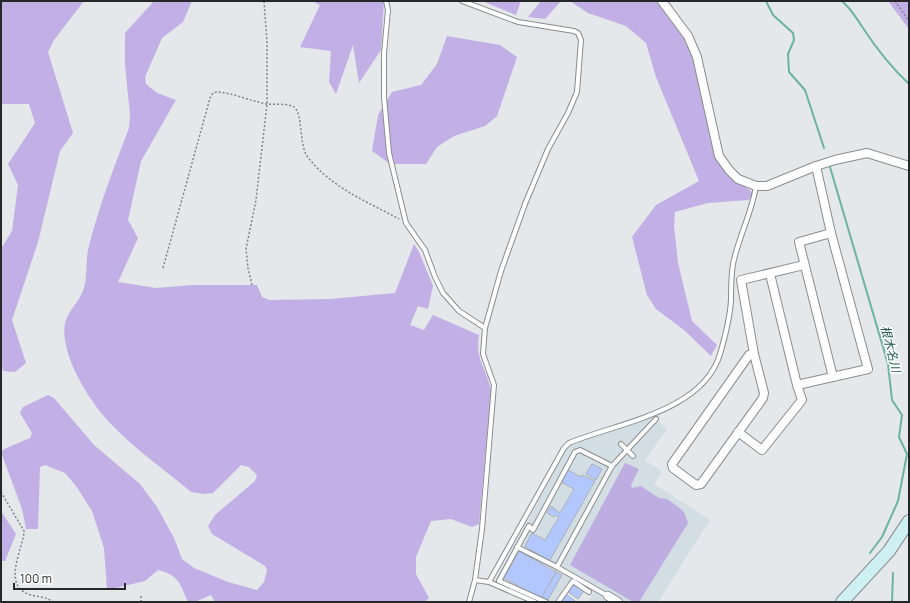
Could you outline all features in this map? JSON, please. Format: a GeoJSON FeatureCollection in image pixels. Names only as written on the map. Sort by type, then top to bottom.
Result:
{"type":"FeatureCollection","features":[{"type":"Feature","properties":{"kind":"main road"},"geometry":{"type":"LineString","coordinates":[[842,602],[906,535],[909,521]]}},
{"type":"Feature","properties":{"kind":"street"},"geometry":{"type":"LineString","coordinates":[[662,1],[688,36],[697,57],[719,156],[729,170],[738,179],[756,186],[767,186],[816,166],[867,154],[909,166]]}},
{"type":"Feature","properties":{"kind":"street"},"geometry":{"type":"LineString","coordinates":[[797,385],[868,369],[831,233],[816,166]]}},
{"type":"Feature","properties":{"kind":"street"},"geometry":{"type":"LineString","coordinates":[[831,233],[798,242],[833,378]]}},
{"type":"Feature","properties":{"kind":"street"},"geometry":{"type":"LineString","coordinates":[[754,354],[749,355],[672,464],[672,468],[696,485],[701,484],[763,398],[764,393],[754,354],[741,280],[804,265]]}},
{"type":"Feature","properties":{"kind":"street"},"geometry":{"type":"LineString","coordinates":[[738,432],[762,450],[802,400],[770,274]]}},
{"type":"Feature","properties":{"kind":"street"},"geometry":{"type":"LineString","coordinates":[[608,596],[618,602]]}},
{"type":"Feature","properties":{"kind":"lane"},"geometry":{"type":"LineString","coordinates":[[386,1],[388,10],[384,97],[389,153],[406,223],[425,250],[435,277],[443,292],[459,312],[485,328]]}},
{"type":"Feature","properties":{"kind":"lane"},"geometry":{"type":"LineString","coordinates":[[462,1],[518,22],[574,31],[578,33],[581,40],[577,92],[568,113],[548,149],[525,204],[501,271],[485,328],[483,354],[494,385],[482,529],[475,580],[469,602]]}},
{"type":"Feature","properties":{"kind":"lane"},"geometry":{"type":"LineString","coordinates":[[489,582],[564,448],[569,443],[632,422],[661,410],[689,394],[700,385],[711,372],[720,355],[729,316],[734,263],[756,186]]}},
{"type":"Feature","properties":{"kind":"lane"},"geometry":{"type":"LineString","coordinates":[[557,566],[612,466],[656,419]]}},
{"type":"Feature","properties":{"kind":"lane"},"geometry":{"type":"LineString","coordinates":[[621,444],[633,456]]}},
{"type":"Feature","properties":{"kind":"lane"},"geometry":{"type":"LineString","coordinates":[[546,602],[499,581],[529,526],[533,530],[577,450],[612,466]]}},
{"type":"Feature","properties":{"kind":"lane"},"geometry":{"type":"LineString","coordinates":[[517,547],[557,566],[608,596]]}},
{"type":"Feature","properties":{"kind":"lane"},"geometry":{"type":"LineString","coordinates":[[475,580],[489,582],[535,602]]}},
{"type":"Feature","properties":{"kind":"lane"},"geometry":{"type":"LineString","coordinates":[[558,602],[573,581],[589,592]]}},
{"type":"Feature","properties":{"kind":"path"},"geometry":{"type":"LineString","coordinates":[[252,285],[246,249],[257,193],[267,104],[267,43],[264,1]]}},
{"type":"Feature","properties":{"kind":"path"},"geometry":{"type":"LineString","coordinates":[[895,1],[909,21]]}},
{"type":"Feature","properties":{"kind":"path"},"geometry":{"type":"LineString","coordinates":[[163,268],[212,94],[217,92],[267,104],[293,106],[298,111],[301,141],[306,154],[325,176],[338,186],[406,223]]}},
{"type":"Feature","properties":{"kind":"path"},"geometry":{"type":"LineString","coordinates":[[1,492],[24,530],[16,560],[16,576],[19,586],[26,594],[47,597],[53,602]]}},
{"type":"Feature","properties":{"kind":"path"},"geometry":{"type":"LineString","coordinates":[[141,595],[141,602]]}},
{"type":"Feature","properties":{"kind":"shaded area"},"geometry":{"type":"Polygon","coordinates":[[[1,1],[84,1],[54,40],[48,52],[73,133],[60,151],[38,242],[12,320],[26,363],[15,372],[3,371],[1,360],[1,249],[12,231],[18,185],[8,164],[35,123],[29,104],[1,104],[1,1]]]}},
{"type":"Feature","properties":{"kind":"shaded area"},"geometry":{"type":"Polygon","coordinates":[[[154,1],[192,1],[183,22],[162,38],[145,77],[146,84],[157,93],[176,100],[141,161],[128,220],[138,238],[118,282],[156,288],[193,285],[257,285],[262,297],[269,300],[330,299],[395,293],[414,244],[419,252],[433,286],[428,309],[418,306],[410,325],[424,330],[433,315],[479,335],[478,344],[480,358],[491,391],[479,524],[472,527],[451,519],[431,521],[416,557],[416,574],[429,598],[425,602],[215,602],[211,595],[195,602],[188,602],[178,581],[165,572],[158,570],[145,581],[107,590],[104,548],[92,511],[76,486],[65,473],[45,465],[40,467],[38,529],[26,529],[22,509],[1,452],[4,449],[30,438],[32,433],[20,413],[23,407],[48,395],[54,398],[94,445],[140,484],[157,507],[174,538],[182,559],[194,568],[228,582],[257,590],[264,582],[267,570],[265,566],[212,534],[208,526],[215,515],[255,481],[257,475],[249,467],[241,465],[213,493],[204,494],[191,492],[131,443],[112,425],[95,405],[78,378],[67,349],[64,335],[65,323],[68,315],[85,286],[88,251],[97,216],[129,128],[130,115],[125,65],[125,33],[154,1]]]}},
{"type":"Feature","properties":{"kind":"shaded area"},"geometry":{"type":"Polygon","coordinates":[[[312,1],[384,1],[381,50],[359,83],[353,45],[336,94],[329,82],[331,51],[300,47],[320,5],[312,1]]]}},
{"type":"Feature","properties":{"kind":"shaded area"},"geometry":{"type":"Polygon","coordinates":[[[482,1],[521,1],[516,15],[482,1]]]}},
{"type":"Feature","properties":{"kind":"shaded area"},"geometry":{"type":"Polygon","coordinates":[[[541,1],[561,1],[545,19],[528,17],[541,1]]]}},
{"type":"Feature","properties":{"kind":"shaded area"},"geometry":{"type":"Polygon","coordinates":[[[570,1],[656,1],[688,39],[705,105],[715,156],[730,177],[752,192],[752,197],[748,200],[708,203],[675,212],[674,226],[678,263],[692,321],[717,345],[711,356],[684,330],[656,309],[647,295],[632,237],[656,205],[699,181],[656,77],[646,43],[626,26],[588,13],[570,1]]]}},
{"type":"Feature","properties":{"kind":"shaded area"},"geometry":{"type":"Polygon","coordinates":[[[888,1],[909,1],[909,29],[888,1]]]}},
{"type":"Feature","properties":{"kind":"shaded area"},"geometry":{"type":"Polygon","coordinates":[[[447,36],[500,45],[517,57],[497,116],[485,126],[454,136],[437,147],[426,164],[390,164],[372,151],[378,115],[392,92],[421,85],[437,64],[447,36]]]}},
{"type":"Feature","properties":{"kind":"shaded area"},"geometry":{"type":"Polygon","coordinates":[[[652,417],[667,429],[645,460],[662,471],[654,484],[710,520],[658,602],[626,602],[610,592],[606,599],[611,602],[588,602],[594,592],[572,578],[554,601],[541,602],[494,582],[568,447],[578,441],[652,417]]]}},
{"type":"Feature","properties":{"kind":"shaded area"},"geometry":{"type":"Polygon","coordinates":[[[625,463],[639,469],[631,485],[632,488],[641,486],[659,498],[667,499],[681,509],[685,514],[688,523],[639,602],[633,602],[570,565],[625,463]]]}},
{"type":"Feature","properties":{"kind":"shaded area"},"geometry":{"type":"Polygon","coordinates":[[[1,511],[16,534],[5,561],[1,561],[1,511]]]}},
{"type":"Feature","properties":{"kind":"building"},"geometry":{"type":"Polygon","coordinates":[[[592,464],[602,469],[596,480],[586,474],[592,464]]]}},
{"type":"Feature","properties":{"kind":"building"},"geometry":{"type":"Polygon","coordinates":[[[568,470],[581,477],[582,475],[595,481],[549,562],[525,546],[532,533],[545,540],[559,517],[555,515],[554,517],[547,513],[551,506],[560,513],[574,489],[561,482],[568,470]]]}},
{"type":"Feature","properties":{"kind":"building"},"geometry":{"type":"Polygon","coordinates":[[[519,551],[556,572],[541,599],[504,578],[519,551]]]}},
{"type":"Feature","properties":{"kind":"building"},"geometry":{"type":"Polygon","coordinates":[[[556,572],[562,575],[548,600],[542,597],[556,572]]]}},
{"type":"Feature","properties":{"kind":"building"},"geometry":{"type":"Polygon","coordinates":[[[573,584],[584,591],[578,599],[568,592],[573,584]]]}},
{"type":"Feature","properties":{"kind":"building"},"geometry":{"type":"Polygon","coordinates":[[[566,594],[575,601],[575,602],[560,602],[566,594]]]}},
{"type":"Feature","properties":{"kind":"waterway","name":"根木名川"},"geometry":{"type":"LineString","coordinates":[[766,1],[773,15],[793,33],[794,40],[788,54],[789,72],[805,90],[824,148]]}},
{"type":"Feature","properties":{"kind":"waterway"},"geometry":{"type":"LineString","coordinates":[[842,1],[852,11],[884,58],[909,84]]}},
{"type":"Feature","properties":{"kind":"waterway","name":"根木名川"},"geometry":{"type":"LineString","coordinates":[[830,167],[888,364],[892,400],[902,415],[899,437],[907,454],[898,501],[882,537],[870,553]]}},
{"type":"Feature","properties":{"kind":"waterway","name":"根木名川"},"geometry":{"type":"LineString","coordinates":[[892,602],[893,573]]}}]}
